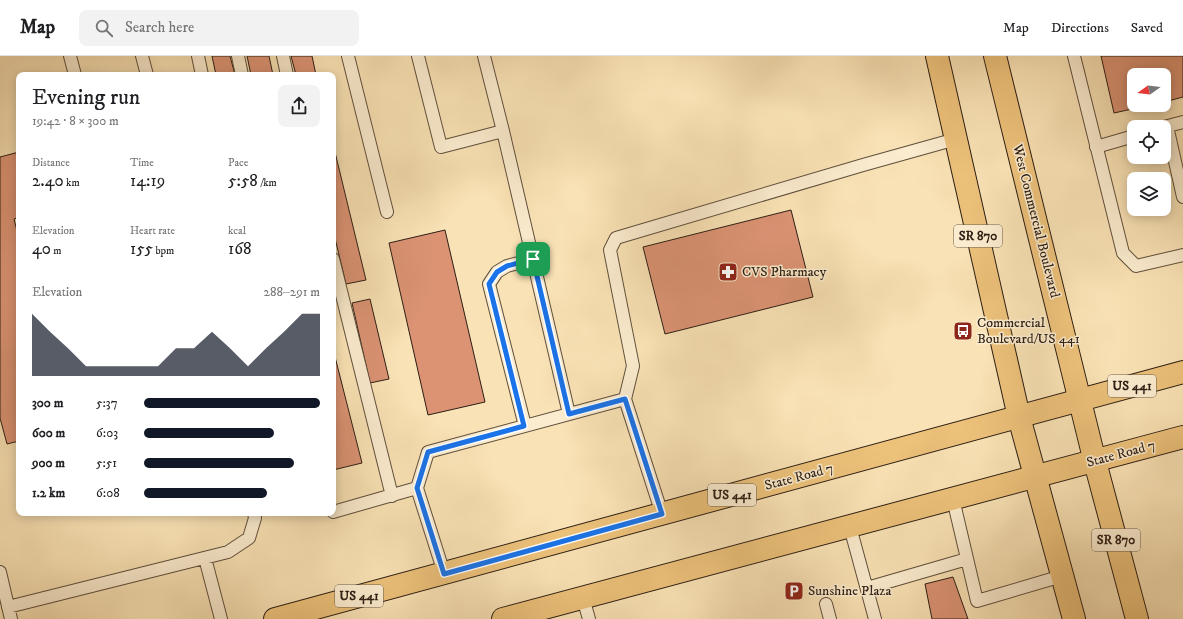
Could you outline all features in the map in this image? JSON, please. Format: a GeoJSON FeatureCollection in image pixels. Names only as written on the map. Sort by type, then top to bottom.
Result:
{"type":"FeatureCollection","features":[{"type":"Feature","properties":{"kind":"main road","name":"SR 870"},"geometry":{"type":"LineString","coordinates":[[937,56],[1020,417],[1074,619]]}},
{"type":"Feature","properties":{"kind":"main road","name":"West Commercial Boulevard"},"geometry":{"type":"LineString","coordinates":[[995,56],[1095,462],[1136,619]]}},
{"type":"Feature","properties":{"kind":"main road","name":"State Road 7"},"geometry":{"type":"LineString","coordinates":[[275,619],[1183,372]]}},
{"type":"Feature","properties":{"kind":"main road","name":"State Road 7"},"geometry":{"type":"LineString","coordinates":[[503,619],[1095,462],[1183,437]]}},
{"type":"Feature","properties":{"kind":"lane"},"geometry":{"type":"LineString","coordinates":[[70,56],[74,72]]}},
{"type":"Feature","properties":{"kind":"lane"},"geometry":{"type":"LineString","coordinates":[[142,56],[146,72]]}},
{"type":"Feature","properties":{"kind":"lane"},"geometry":{"type":"LineString","coordinates":[[198,56],[201,72]]}},
{"type":"Feature","properties":{"kind":"lane"},"geometry":{"type":"LineString","coordinates":[[238,56],[241,72]]}},
{"type":"Feature","properties":{"kind":"lane"},"geometry":{"type":"LineString","coordinates":[[283,56],[286,72]]}},
{"type":"Feature","properties":{"kind":"lane"},"geometry":{"type":"LineString","coordinates":[[348,56],[387,212]]}},
{"type":"Feature","properties":{"kind":"lane"},"geometry":{"type":"LineString","coordinates":[[418,56],[441,147],[503,132]]}},
{"type":"Feature","properties":{"kind":"lane"},"geometry":{"type":"LineString","coordinates":[[484,56],[569,414]]}},
{"type":"Feature","properties":{"kind":"lane"},"geometry":{"type":"LineString","coordinates":[[1074,56],[1123,253],[1136,266],[1183,255]]}},
{"type":"Feature","properties":{"kind":"lane"},"geometry":{"type":"LineString","coordinates":[[1171,126],[1183,122]]}},
{"type":"Feature","properties":{"kind":"lane"},"geometry":{"type":"LineString","coordinates":[[1096,147],[1127,138]]}},
{"type":"Feature","properties":{"kind":"lane"},"geometry":{"type":"LineString","coordinates":[[662,514],[625,399],[633,366],[610,250],[616,238],[956,139]]}},
{"type":"Feature","properties":{"kind":"lane"},"geometry":{"type":"LineString","coordinates":[[1171,148],[1183,197]]}},
{"type":"Feature","properties":{"kind":"lane"},"geometry":{"type":"LineString","coordinates":[[524,426],[489,284],[497,272],[507,266],[533,259]]}},
{"type":"Feature","properties":{"kind":"lane"},"geometry":{"type":"LineString","coordinates":[[336,271],[392,496]]}},
{"type":"Feature","properties":{"kind":"lane"},"geometry":{"type":"LineString","coordinates":[[444,574],[417,488],[428,452],[625,399]]}},
{"type":"Feature","properties":{"kind":"lane"},"geometry":{"type":"LineString","coordinates":[[336,512],[417,488]]}},
{"type":"Feature","properties":{"kind":"lane"},"geometry":{"type":"LineString","coordinates":[[953,499],[977,601],[1062,576]]}},
{"type":"Feature","properties":{"kind":"lane"},"geometry":{"type":"LineString","coordinates":[[8,607],[228,552],[249,538],[255,516]]}},
{"type":"Feature","properties":{"kind":"lane"},"geometry":{"type":"LineString","coordinates":[[850,527],[875,619]]}},
{"type":"Feature","properties":{"kind":"lane"},"geometry":{"type":"LineString","coordinates":[[205,558],[221,619]]}},
{"type":"Feature","properties":{"kind":"lane"},"geometry":{"type":"LineString","coordinates":[[867,588],[967,559]]}},
{"type":"Feature","properties":{"kind":"lane"},"geometry":{"type":"LineString","coordinates":[[0,572],[11,619]]}},
{"type":"Feature","properties":{"kind":"lane"},"geometry":{"type":"LineString","coordinates":[[583,598],[589,619]]}},
{"type":"Feature","properties":{"kind":"lane"},"geometry":{"type":"LineString","coordinates":[[826,604],[830,619]]}},
{"type":"Feature","properties":{"kind":"building"},"geometry":{"type":"Polygon","coordinates":[[[212,56],[230,56],[234,72],[215,72],[212,56]]]}},
{"type":"Feature","properties":{"kind":"building"},"geometry":{"type":"Polygon","coordinates":[[[247,56],[269,56],[272,72],[250,72],[247,56]]]}},
{"type":"Feature","properties":{"kind":"building"},"geometry":{"type":"Polygon","coordinates":[[[291,56],[312,56],[315,72],[295,72],[291,56]]]}},
{"type":"Feature","properties":{"kind":"building"},"geometry":{"type":"Polygon","coordinates":[[[1101,56],[1183,56],[1183,97],[1171,100],[1171,68],[1127,68],[1127,110],[1114,113],[1101,56]]]}},
{"type":"Feature","properties":{"kind":"building"},"geometry":{"type":"Polygon","coordinates":[[[16,153],[16,218],[14,219],[16,227],[16,442],[7,444],[0,418],[0,157],[16,153]]]}},
{"type":"Feature","properties":{"kind":"building"},"geometry":{"type":"Polygon","coordinates":[[[336,156],[366,280],[346,284],[336,242],[336,156]]]}},
{"type":"Feature","properties":{"kind":"building","name":"CVS Pharmacy"},"geometry":{"type":"Polygon","coordinates":[[[791,210],[813,297],[665,334],[643,247],[791,210]]]}},
{"type":"Feature","properties":{"kind":"building"},"geometry":{"type":"Polygon","coordinates":[[[445,230],[485,402],[428,415],[389,243],[445,230]]]}},
{"type":"Feature","properties":{"kind":"building"},"geometry":{"type":"Polygon","coordinates":[[[370,299],[389,379],[370,383],[352,303],[370,299]]]}},
{"type":"Feature","properties":{"kind":"building"},"geometry":{"type":"Polygon","coordinates":[[[336,361],[362,463],[336,469],[336,361]]]}},
{"type":"Feature","properties":{"kind":"building"},"geometry":{"type":"Polygon","coordinates":[[[953,577],[968,619],[932,619],[925,584],[953,577]]]}},
{"type":"Feature","properties":{"kind":"place","name":"CVS Pharmacy"},"geometry":{"type":"Point","coordinates":[728,272]}},
{"type":"Feature","properties":{"kind":"place","name":"Commercial Boulevard/US 441"},"geometry":{"type":"Point","coordinates":[963,331]}},
{"type":"Feature","properties":{"kind":"place","name":"Sunshine Plaza"},"geometry":{"type":"Point","coordinates":[794,591]}},
{"type":"Feature","properties":{"kind":"route"},"geometry":{"type":"LineString","coordinates":[[533,259],[569,414],[625,399],[662,514],[444,574],[417,488],[428,452],[524,426],[489,284],[497,272],[507,266],[533,259]]}}]}
